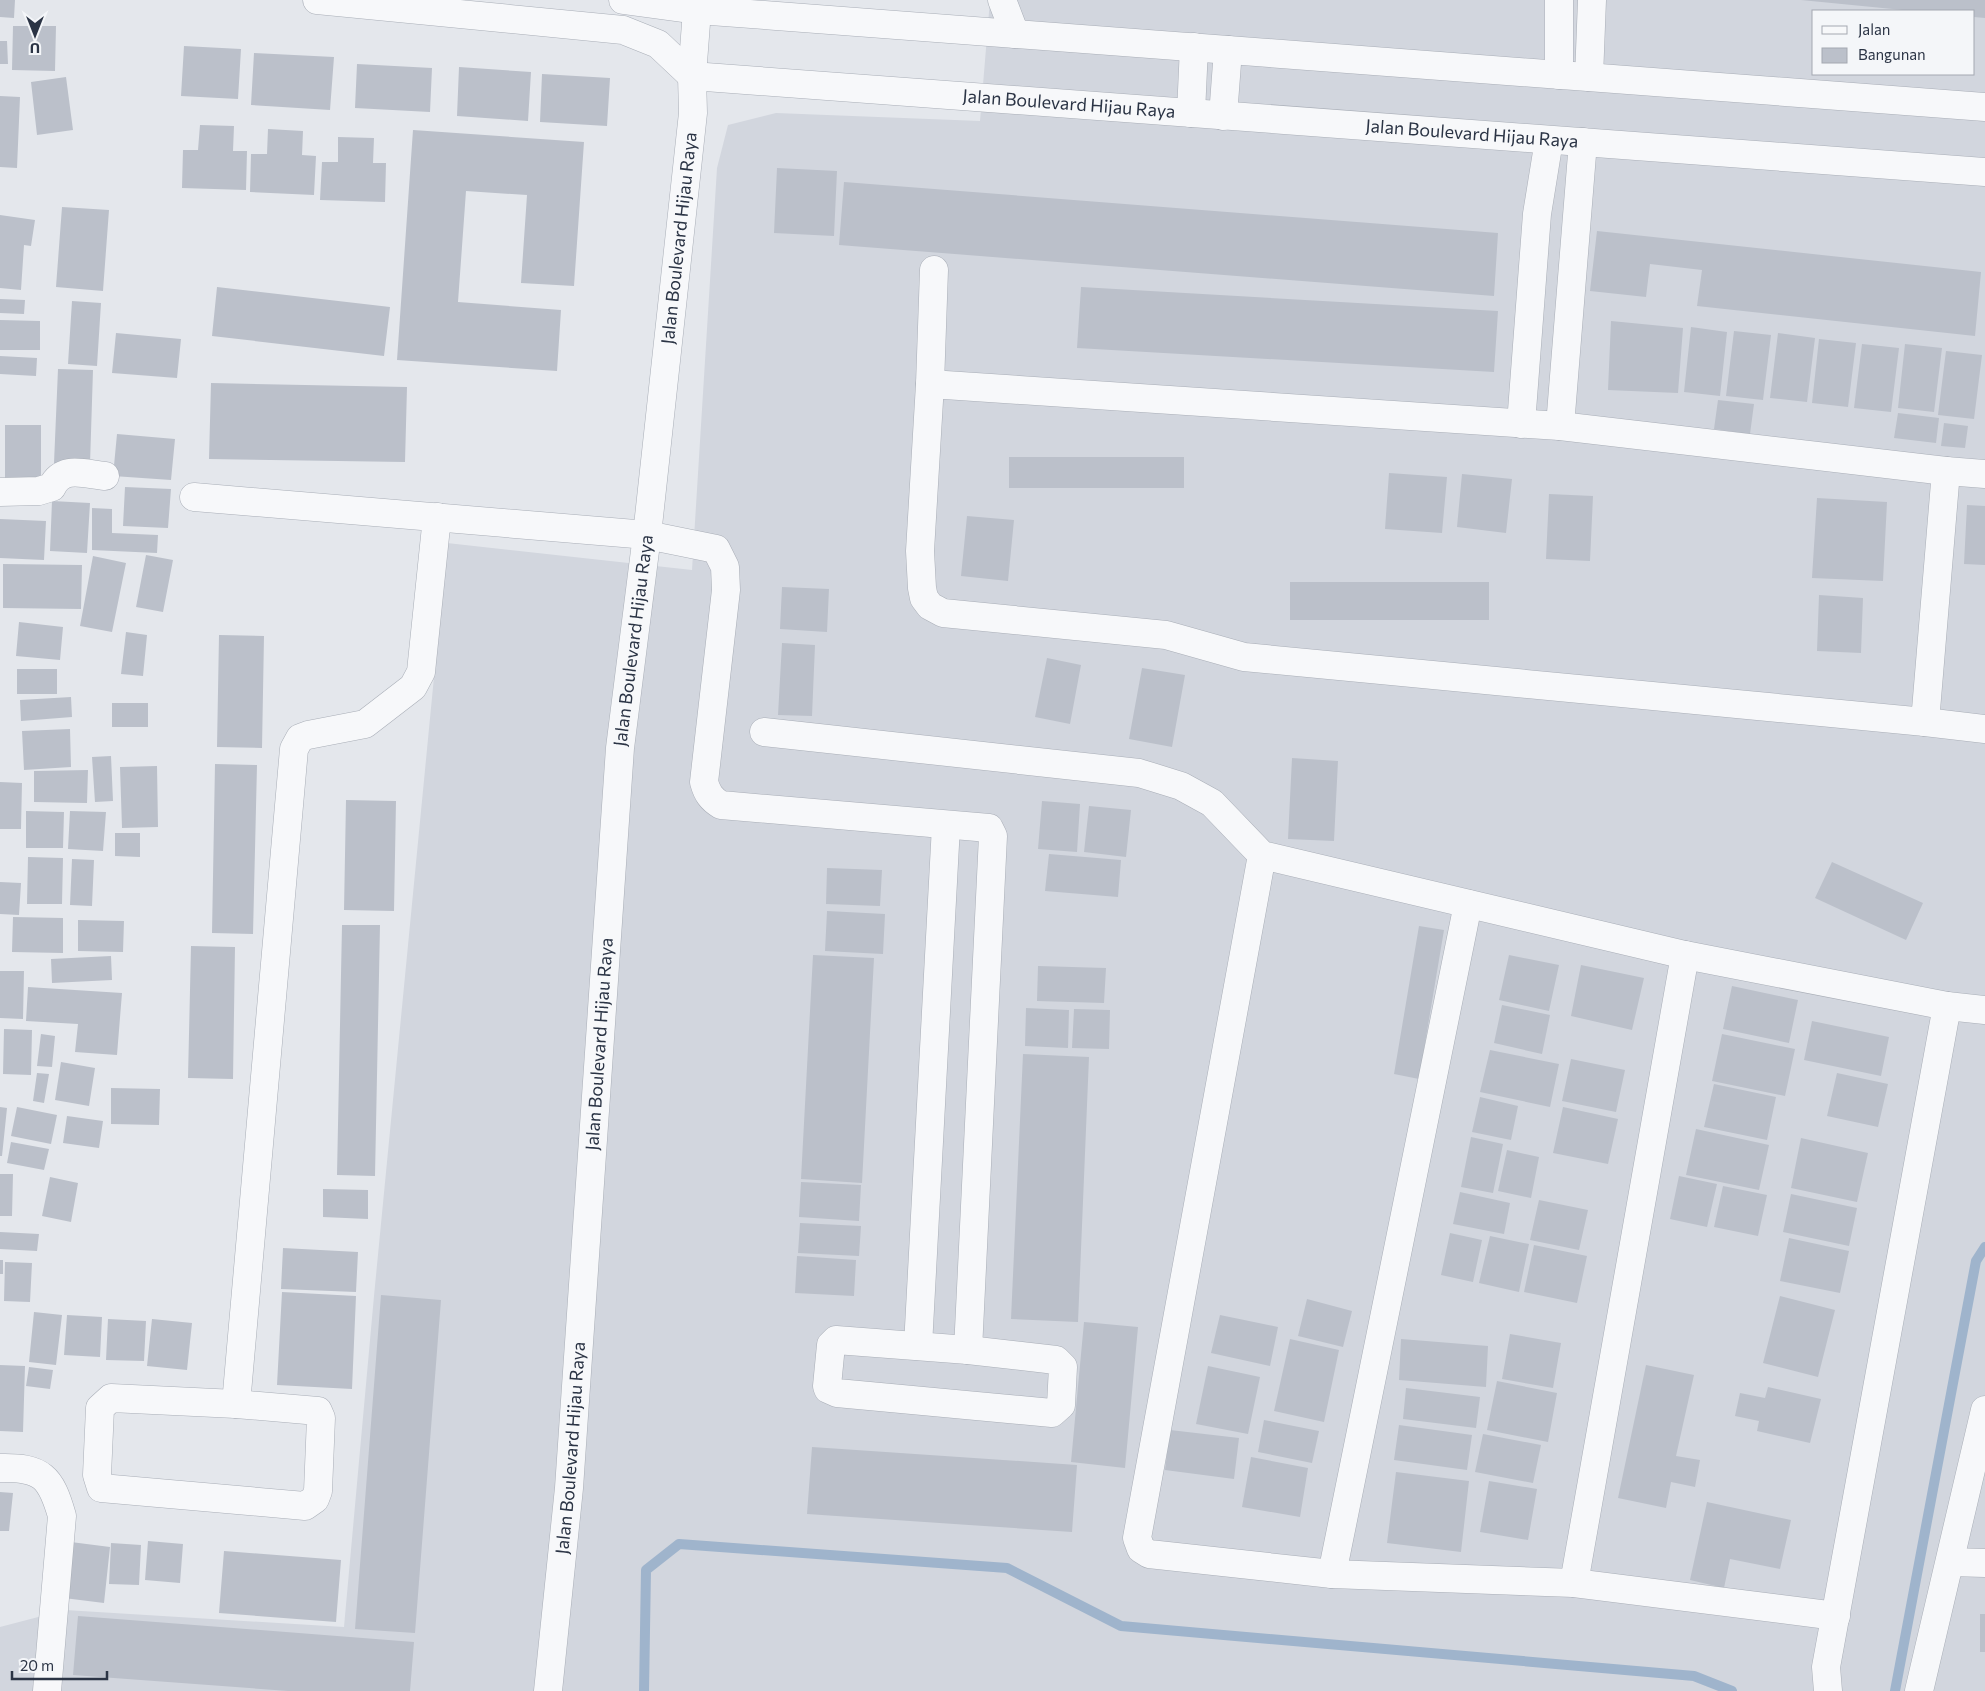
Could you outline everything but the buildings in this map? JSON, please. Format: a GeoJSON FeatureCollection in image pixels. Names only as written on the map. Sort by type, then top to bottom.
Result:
{"type":"FeatureCollection","features":[{"type":"Feature","properties":{"kind":"street"},"geometry":{"type":"LineString","coordinates":[[317,0],[623,30],[658,44],[692,76]]}},
{"type":"Feature","properties":{"kind":"street"},"geometry":{"type":"LineString","coordinates":[[623,0],[697,10],[855,10],[1015,34],[1985,107]]}},
{"type":"Feature","properties":{"kind":"street"},"geometry":{"type":"LineString","coordinates":[[1002,0],[1015,34]]}},
{"type":"Feature","properties":{"kind":"street"},"geometry":{"type":"LineString","coordinates":[[1558,75],[1559,0]]}},
{"type":"Feature","properties":{"kind":"street"},"geometry":{"type":"LineString","coordinates":[[1589,77],[1592,0]]}},
{"type":"Feature","properties":{"kind":"street"},"geometry":{"type":"LineString","coordinates":[[692,76],[697,10]]}},
{"type":"Feature","properties":{"kind":"street"},"geometry":{"type":"LineString","coordinates":[[1190,113],[1194,47]]}},
{"type":"Feature","properties":{"kind":"street"},"geometry":{"type":"LineString","coordinates":[[1223,116],[1228,50]]}},
{"type":"Feature","properties":{"kind":"street","name":"Jalan Boulevard Hijau Raya"},"geometry":{"type":"LineString","coordinates":[[548,1691],[569,1488],[620,748],[647,535],[693,113],[692,76],[1985,172]]}},
{"type":"Feature","properties":{"kind":"street"},"geometry":{"type":"LineString","coordinates":[[1520,424],[1537,214],[1548,140]]}},
{"type":"Feature","properties":{"kind":"street"},"geometry":{"type":"LineString","coordinates":[[1560,426],[1583,142]]}},
{"type":"Feature","properties":{"kind":"street"},"geometry":{"type":"LineString","coordinates":[[934,270],[930,384],[920,551],[924,598],[930,606],[943,613],[1166,634],[1244,657],[1985,729]]}},
{"type":"Feature","properties":{"kind":"street"},"geometry":{"type":"LineString","coordinates":[[1530,307],[1570,311]]}},
{"type":"Feature","properties":{"kind":"street"},"geometry":{"type":"LineString","coordinates":[[930,384],[1560,426],[1985,474]]}},
{"type":"Feature","properties":{"kind":"street"},"geometry":{"type":"LineString","coordinates":[[1925,722],[1946,471]]}},
{"type":"Feature","properties":{"kind":"street"},"geometry":{"type":"LineString","coordinates":[[0,492],[38,491],[52,487],[56,478],[66,472],[104,476]]}},
{"type":"Feature","properties":{"kind":"street"},"geometry":{"type":"LineString","coordinates":[[194,497],[647,535],[716,548],[725,567],[726,590],[704,782],[706,792],[712,800],[721,805],[946,826],[986,827],[992,831],[968,1350]]}},
{"type":"Feature","properties":{"kind":"street"},"geometry":{"type":"LineString","coordinates":[[236,1404],[294,749],[300,738],[308,735],[365,724],[373,720],[413,687],[422,662],[437,517]]}},
{"type":"Feature","properties":{"kind":"street"},"geometry":{"type":"LineString","coordinates":[[764,732],[1139,773],[1180,786],[1212,803],[1262,855],[1685,955],[1947,1006],[1985,1010]]}},
{"type":"Feature","properties":{"kind":"street"},"geometry":{"type":"LineString","coordinates":[[918,1346],[946,826]]}},
{"type":"Feature","properties":{"kind":"street"},"geometry":{"type":"LineString","coordinates":[[1262,855],[1137,1538],[1141,1549],[1149,1554],[1332,1574],[1574,1582],[1836,1616]]}},
{"type":"Feature","properties":{"kind":"street"},"geometry":{"type":"LineString","coordinates":[[1332,1574],[1468,904]]}},
{"type":"Feature","properties":{"kind":"street"},"geometry":{"type":"LineString","coordinates":[[1574,1582],[1685,955]]}},
{"type":"Feature","properties":{"kind":"street"},"geometry":{"type":"LineString","coordinates":[[1807,1691],[1827,1679],[1836,1616],[1947,1006]]}},
{"type":"Feature","properties":{"kind":"street"},"geometry":{"type":"LineString","coordinates":[[836,1340],[918,1346],[1060,1361],[1063,1367],[1061,1405],[1052,1413],[837,1393],[827,1386],[831,1345],[836,1340]]}},
{"type":"Feature","properties":{"kind":"street"},"geometry":{"type":"LineString","coordinates":[[111,1398],[236,1404],[312,1410],[320,1413],[318,1491],[310,1504],[305,1506],[106,1490],[99,1485],[97,1475],[100,1408],[111,1398]]}},
{"type":"Feature","properties":{"kind":"street"},"geometry":{"type":"LineString","coordinates":[[1919,1691],[1985,1410]]}},
{"type":"Feature","properties":{"kind":"street"},"geometry":{"type":"LineString","coordinates":[[0,1468],[25,1468],[48,1480],[55,1493],[62,1516],[47,1691]]}},
{"type":"Feature","properties":{"kind":"street"},"geometry":{"type":"LineString","coordinates":[[1950,1562],[1985,1563]]}},
{"type":"Feature","properties":{"kind":"shaded area"},"geometry":{"type":"Polygon","coordinates":[[[990,0],[1985,0],[1985,1691],[0,1691],[0,1627],[65,1610],[344,1627],[447,543],[692,570],[717,168],[728,125],[776,113],[980,121],[990,0]]]}},
{"type":"Feature","properties":{"kind":"waterway"},"geometry":{"type":"LineString","coordinates":[[1895,1691],[1976,1261],[1985,1247]]}},
{"type":"Feature","properties":{"kind":"waterway"},"geometry":{"type":"LineString","coordinates":[[644,1691],[646,1570],[679,1544],[1007,1568],[1121,1626],[1694,1676],[1732,1691]]}}]}
